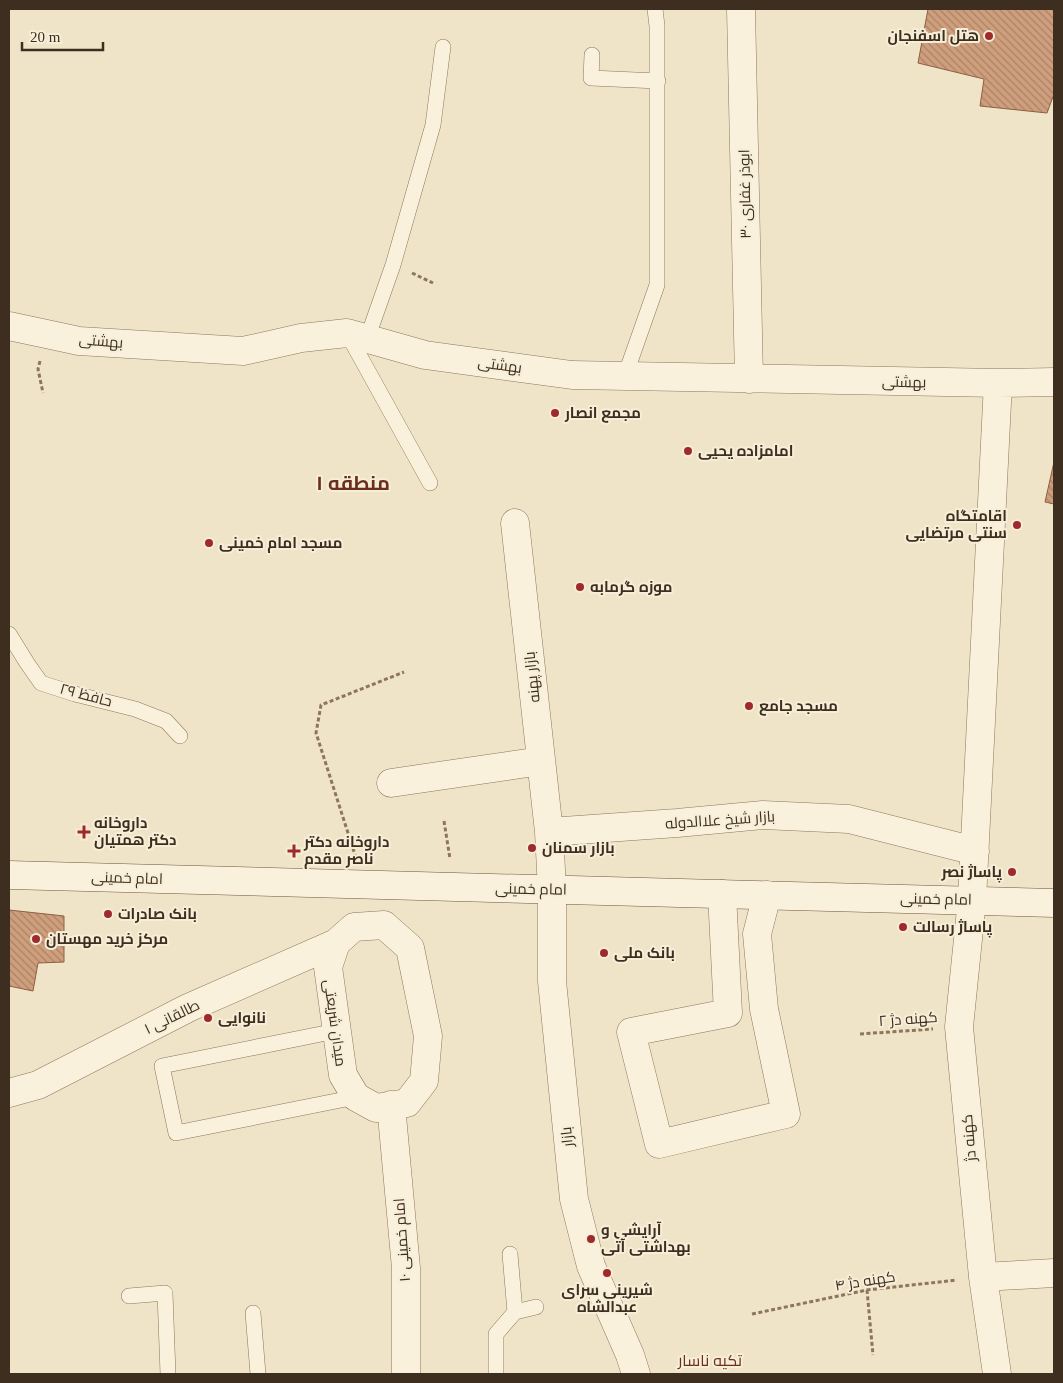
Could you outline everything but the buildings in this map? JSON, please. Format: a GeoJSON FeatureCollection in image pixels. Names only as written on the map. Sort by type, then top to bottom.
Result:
{"type":"FeatureCollection","features":[{"type":"Feature","properties":{"kind":"street","name":"ابوذر غفاری ۳۰"},"geometry":{"type":"LineString","coordinates":[[741,9],[749,379]]}},
{"type":"Feature","properties":{"kind":"street","name":"بهشتی"},"geometry":{"type":"LineString","coordinates":[[9,326],[79,341],[243,351],[301,338],[357,336],[425,355],[572,375],[998,383],[1054,382]]}},
{"type":"Feature","properties":{"kind":"street","name":"کهنه دژ"},"geometry":{"type":"LineString","coordinates":[[997,1374],[983,1277],[959,1027],[972,900],[998,383]]}},
{"type":"Feature","properties":{"kind":"street","name":"بازار پهنه"},"geometry":{"type":"LineString","coordinates":[[515,522],[549,832]]}},
{"type":"Feature","properties":{"kind":"street"},"geometry":{"type":"LineString","coordinates":[[391,783],[541,761]]}},
{"type":"Feature","properties":{"kind":"street","name":"بازار شیخ علاالدوله"},"geometry":{"type":"LineString","coordinates":[[549,832],[763,815],[849,819],[975,850]]}},
{"type":"Feature","properties":{"kind":"street"},"geometry":{"type":"LineString","coordinates":[[549,832],[552,889]]}},
{"type":"Feature","properties":{"kind":"street","name":"امام خمینی"},"geometry":{"type":"LineString","coordinates":[[9,875],[1054,903]]}},
{"type":"Feature","properties":{"kind":"street","name":"بازار"},"geometry":{"type":"LineString","coordinates":[[552,889],[552,981],[574,1199],[591,1266],[630,1355],[636,1374]]}},
{"type":"Feature","properties":{"kind":"street"},"geometry":{"type":"LineString","coordinates":[[722,894],[728,1013],[632,1032],[659,1144],[786,1114],[764,1009],[757,934],[767,895]]}},
{"type":"Feature","properties":{"kind":"street"},"geometry":{"type":"LineString","coordinates":[[336,943],[354,928],[384,925],[410,948],[428,1036],[424,1081],[407,1104],[376,1108],[356,1097]]}},
{"type":"Feature","properties":{"kind":"street","name":"میدان شریعتی"},"geometry":{"type":"LineString","coordinates":[[336,943],[328,967],[336,1031],[343,1075],[356,1097]]}},
{"type":"Feature","properties":{"kind":"street","name":"طالقانی ۱"},"geometry":{"type":"LineString","coordinates":[[9,1093],[38,1085],[188,1008],[336,943]]}},
{"type":"Feature","properties":{"kind":"street","name":"امام خمینی ۱۰"},"geometry":{"type":"LineString","coordinates":[[391,1106],[406,1268],[406,1374]]}},
{"type":"Feature","properties":{"kind":"street"},"geometry":{"type":"LineString","coordinates":[[983,1277],[1054,1273]]}},
{"type":"Feature","properties":{"kind":"lane"},"geometry":{"type":"LineString","coordinates":[[625,376],[657,285],[658,26],[655,9]]}},
{"type":"Feature","properties":{"kind":"lane"},"geometry":{"type":"LineString","coordinates":[[430,483],[357,336],[393,265],[433,125],[443,47]]}},
{"type":"Feature","properties":{"kind":"lane"},"geometry":{"type":"LineString","coordinates":[[592,55],[591,78],[658,82]]}},
{"type":"Feature","properties":{"kind":"lane","name":"حافظ ۲۹"},"geometry":{"type":"LineString","coordinates":[[9,634],[41,682],[75,694],[135,709],[166,721],[180,736]]}},
{"type":"Feature","properties":{"kind":"lane"},"geometry":{"type":"LineString","coordinates":[[336,1031],[162,1066],[176,1134],[356,1097]]}},
{"type":"Feature","properties":{"kind":"lane"},"geometry":{"type":"LineString","coordinates":[[510,1254],[515,1312]]}},
{"type":"Feature","properties":{"kind":"lane"},"geometry":{"type":"LineString","coordinates":[[129,1296],[165,1293],[168,1374]]}},
{"type":"Feature","properties":{"kind":"lane"},"geometry":{"type":"LineString","coordinates":[[496,1374],[496,1334],[515,1312],[536,1307]]}},
{"type":"Feature","properties":{"kind":"lane"},"geometry":{"type":"LineString","coordinates":[[253,1313],[258,1374]]}},
{"type":"Feature","properties":{"kind":"path"},"geometry":{"type":"LineString","coordinates":[[364,884],[316,734],[321,705],[404,672]]}},
{"type":"Feature","properties":{"kind":"path"},"geometry":{"type":"LineString","coordinates":[[444,821],[455,887]]}},
{"type":"Feature","properties":{"kind":"path","name":"کهنه دژ ۲"},"geometry":{"type":"LineString","coordinates":[[860,1034],[959,1027]]}},
{"type":"Feature","properties":{"kind":"path","name":"کهنه دژ ۴"},"geometry":{"type":"LineString","coordinates":[[752,1314],[867,1290],[983,1277]]}},
{"type":"Feature","properties":{"kind":"path"},"geometry":{"type":"LineString","coordinates":[[867,1290],[873,1356]]}},
{"type":"Feature","properties":{"kind":"place","name":"هتل اسفنجان"},"geometry":{"type":"Point","coordinates":[989,36]}},
{"type":"Feature","properties":{"kind":"place","name":"مجمع انصار"},"geometry":{"type":"Point","coordinates":[555,413]}},
{"type":"Feature","properties":{"kind":"place","name":"امامزاده یحیی"},"geometry":{"type":"Point","coordinates":[688,451]}},
{"type":"Feature","properties":{"kind":"place","name":"اقامتگاه سنتی مرتضایی"},"geometry":{"type":"Point","coordinates":[1017,525]}},
{"type":"Feature","properties":{"kind":"place","name":"مسجد امام خمینی"},"geometry":{"type":"Point","coordinates":[209,543]}},
{"type":"Feature","properties":{"kind":"place","name":"موزه گرمابه"},"geometry":{"type":"Point","coordinates":[580,587]}},
{"type":"Feature","properties":{"kind":"place","name":"مسجد جامع"},"geometry":{"type":"Point","coordinates":[749,706]}},
{"type":"Feature","properties":{"kind":"place","name":"داروخانه دکتر همتیان"},"geometry":{"type":"Point","coordinates":[84,832]}},
{"type":"Feature","properties":{"kind":"place","name":"بازار سمنان"},"geometry":{"type":"Point","coordinates":[532,848]}},
{"type":"Feature","properties":{"kind":"place","name":"داروخانه دکتر ناصر مقدم"},"geometry":{"type":"Point","coordinates":[294,851]}},
{"type":"Feature","properties":{"kind":"place","name":"پاساژ نصر"},"geometry":{"type":"Point","coordinates":[1012,872]}},
{"type":"Feature","properties":{"kind":"place","name":"بانک صادرات"},"geometry":{"type":"Point","coordinates":[108,914]}},
{"type":"Feature","properties":{"kind":"place","name":"پاساژ رسالت"},"geometry":{"type":"Point","coordinates":[903,927]}},
{"type":"Feature","properties":{"kind":"place","name":"مرکز خرید مهستان"},"geometry":{"type":"Point","coordinates":[36,939]}},
{"type":"Feature","properties":{"kind":"place","name":"بانک ملی"},"geometry":{"type":"Point","coordinates":[604,953]}},
{"type":"Feature","properties":{"kind":"place","name":"نانوایی"},"geometry":{"type":"Point","coordinates":[208,1018]}},
{"type":"Feature","properties":{"kind":"place","name":"آرایشی و بهداشتی آتی"},"geometry":{"type":"Point","coordinates":[591,1239]}},
{"type":"Feature","properties":{"kind":"place","name":"شیرینی سرای عبدالشاه"},"geometry":{"type":"Point","coordinates":[607,1273]}},
{"type":"Feature","properties":{"kind":"district","name":"منطقه ۱"},"geometry":{"type":"Point","coordinates":[353,483]}},
{"type":"Feature","properties":{"kind":"district","name":"تکیه ناسار"},"geometry":{"type":"Point","coordinates":[710,1360]}}]}
